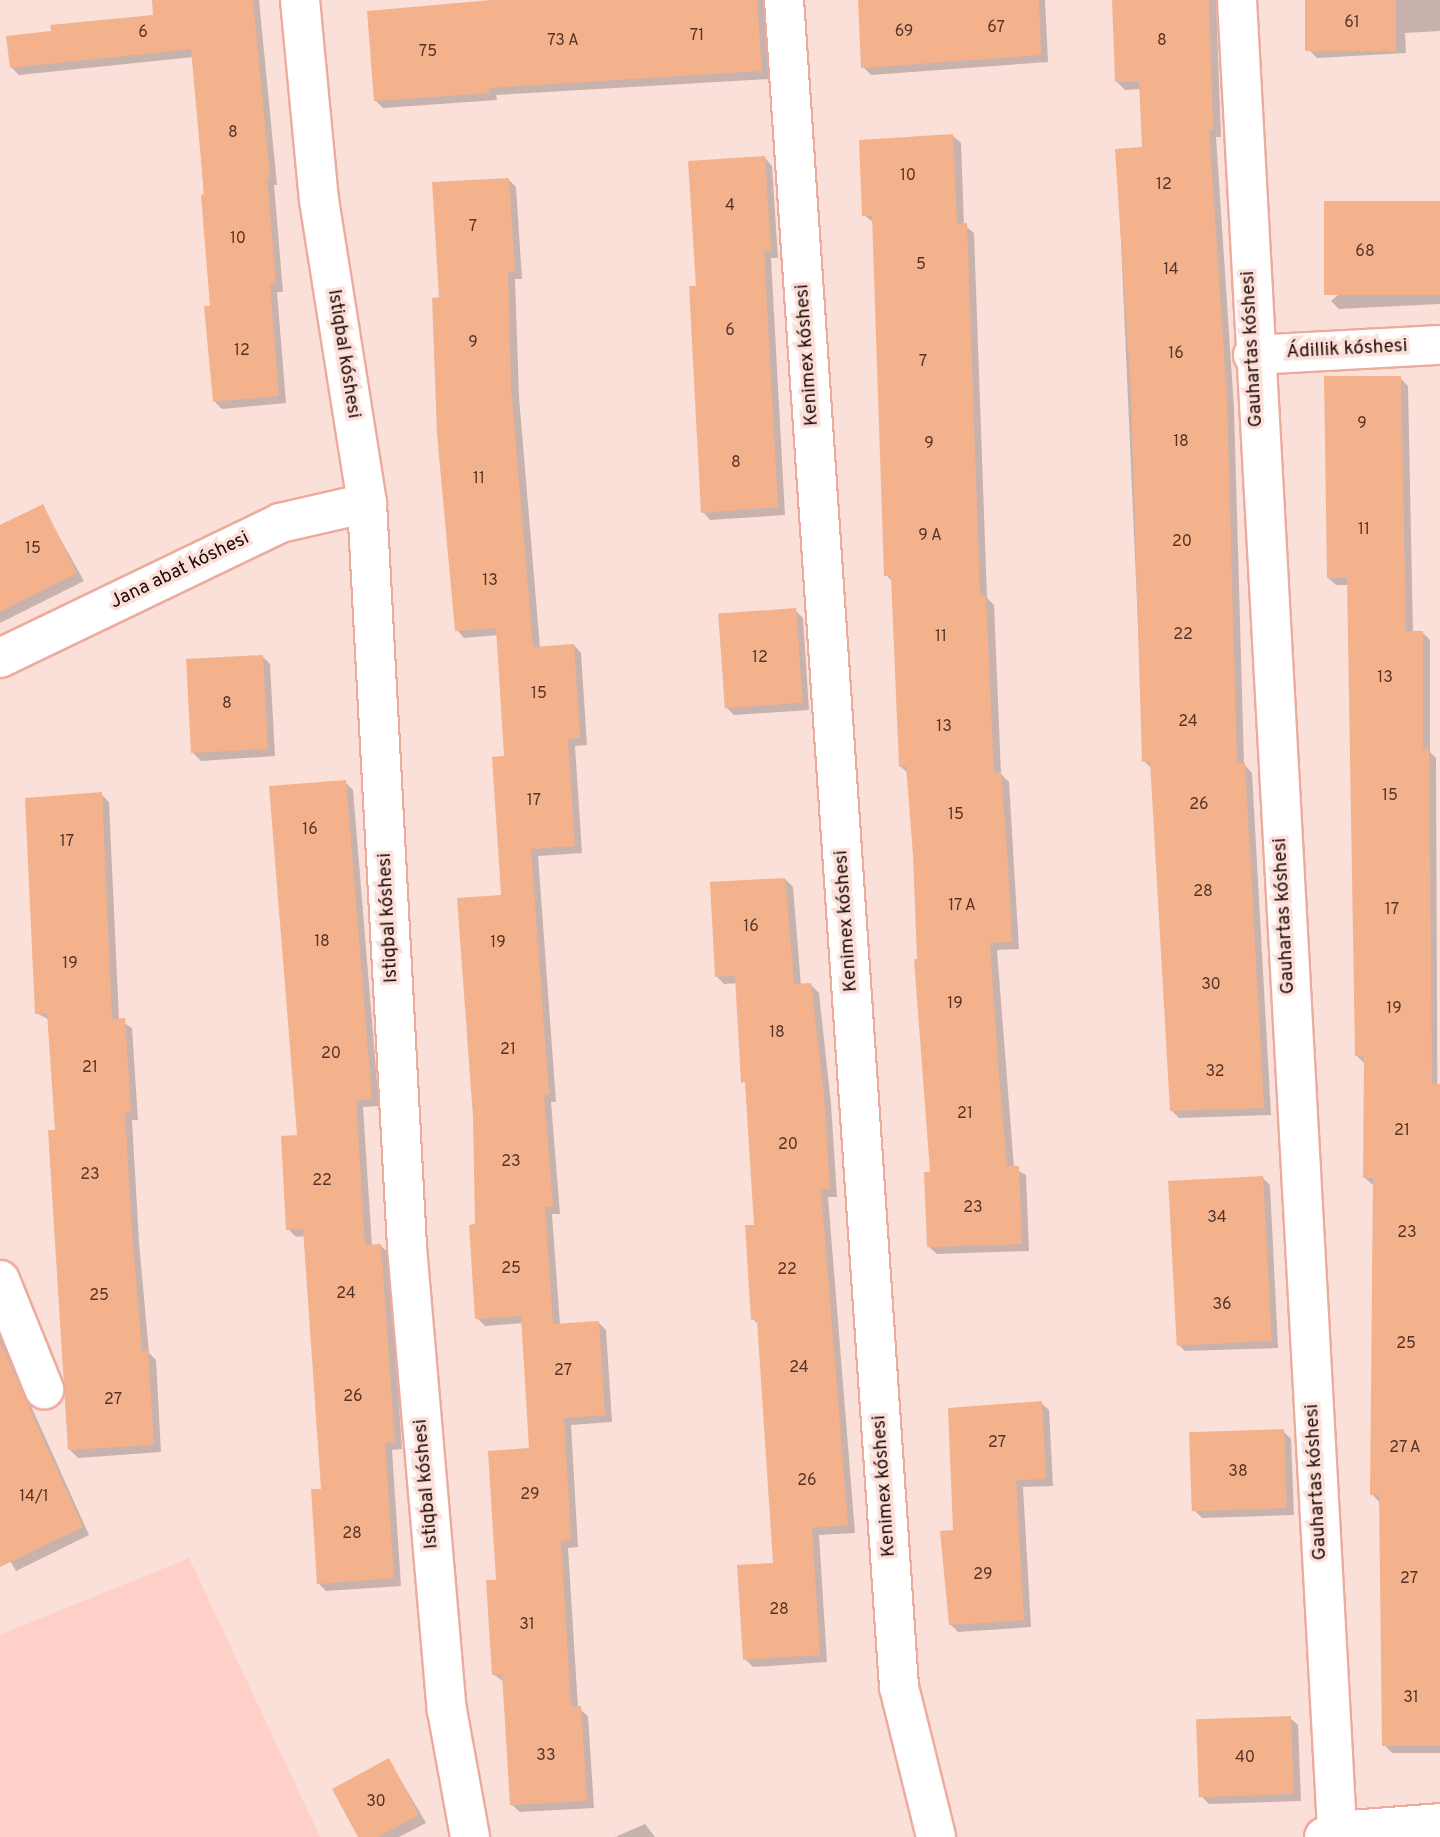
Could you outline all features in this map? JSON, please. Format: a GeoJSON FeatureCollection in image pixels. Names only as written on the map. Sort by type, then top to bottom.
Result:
{"type":"FeatureCollection","features":[{"type":"Feature","properties":{"kind":"street","name":"Istiqbal kóshesi"},"geometry":{"type":"LineString","coordinates":[[300,0],[319,200],[367,503],[408,1261],[447,1710],[470,1837]]}},
{"type":"Feature","properties":{"kind":"street","name":"Kenimex kóshesi"},"geometry":{"type":"LineString","coordinates":[[784,0],[899,1687],[936,1837]]}},
{"type":"Feature","properties":{"kind":"street","name":"Gauhartas kóshesi"},"geometry":{"type":"LineString","coordinates":[[1237,0],[1330,1834]]}},
{"type":"Feature","properties":{"kind":"street","name":"Ádillik kóshesi"},"geometry":{"type":"LineString","coordinates":[[1253,355],[1440,345]]}},
{"type":"Feature","properties":{"kind":"street","name":"Jana abat kóshesi"},"geometry":{"type":"LineString","coordinates":[[0,658],[280,523],[367,503]]}},
{"type":"Feature","properties":{"kind":"street"},"geometry":{"type":"LineString","coordinates":[[0,1280],[44,1389]]}},
{"type":"Feature","properties":{"kind":"street"},"geometry":{"type":"LineString","coordinates":[[1330,1834],[1440,1823]]}},
{"type":"Feature","properties":{"kind":"shaded area"},"geometry":{"type":"Polygon","coordinates":[[[189,1558],[320,1837],[0,1837],[0,1635],[189,1558]]]}},
{"type":"Feature","properties":{"kind":"building"},"geometry":{"type":"Polygon","coordinates":[[[152,0],[253,0],[270,178],[267,178],[276,284],[270,285],[279,396],[213,402],[204,306],[210,306],[201,195],[204,194],[191,49],[10,68],[6,36],[51,31],[50,25],[153,15],[152,0]]]}},
{"type":"Feature","properties":{"kind":"building"},"geometry":{"type":"Polygon","coordinates":[[[492,0],[757,0],[762,71],[489,88],[490,93],[374,101],[367,11],[492,0]]]}},
{"type":"Feature","properties":{"kind":"building"},"geometry":{"type":"Polygon","coordinates":[[[858,0],[1039,0],[1041,55],[861,68],[858,0]]]}},
{"type":"Feature","properties":{"kind":"building"},"geometry":{"type":"Polygon","coordinates":[[[1112,0],[1209,0],[1213,130],[1209,130],[1227,399],[1237,763],[1245,763],[1264,1108],[1170,1111],[1150,761],[1142,762],[1131,394],[1115,149],[1142,147],[1139,82],[1115,82],[1112,0]]]}},
{"type":"Feature","properties":{"kind":"building"},"geometry":{"type":"Polygon","coordinates":[[[1305,0],[1396,0],[1396,51],[1305,51],[1305,0]]]}},
{"type":"Feature","properties":{"kind":"building"},"geometry":{"type":"Polygon","coordinates":[[[953,134],[957,224],[967,223],[980,595],[986,595],[994,773],[1001,772],[1012,942],[990,943],[1007,1166],[1019,1166],[1022,1244],[927,1247],[924,1172],[930,1172],[914,959],[917,959],[913,855],[906,766],[899,767],[891,576],[884,576],[872,216],[862,216],[859,140],[953,134]]]}},
{"type":"Feature","properties":{"kind":"building"},"geometry":{"type":"Polygon","coordinates":[[[765,156],[771,251],[764,251],[778,507],[701,513],[689,286],[696,286],[688,161],[765,156]]]}},
{"type":"Feature","properties":{"kind":"building"},"geometry":{"type":"Polygon","coordinates":[[[509,178],[515,272],[508,272],[511,388],[533,647],[574,644],[580,738],[568,739],[575,846],[531,849],[549,1095],[544,1095],[553,1207],[545,1207],[553,1324],[599,1321],[605,1415],[564,1418],[571,1540],[561,1541],[571,1707],[581,1706],[587,1801],[510,1805],[502,1674],[492,1675],[486,1580],[496,1580],[488,1451],[529,1448],[521,1316],[475,1319],[469,1225],[475,1224],[473,1117],[457,898],[501,895],[492,757],[504,756],[496,628],[455,631],[437,434],[432,298],[439,297],[432,182],[509,178]]]}},
{"type":"Feature","properties":{"kind":"building"},"geometry":{"type":"Polygon","coordinates":[[[1324,201],[1440,201],[1440,295],[1324,295],[1324,201]]]}},
{"type":"Feature","properties":{"kind":"building"},"geometry":{"type":"Polygon","coordinates":[[[1324,376],[1401,376],[1406,631],[1423,631],[1423,749],[1429,749],[1432,1084],[1440,1084],[1440,1746],[1382,1746],[1379,1495],[1370,1495],[1373,1178],[1363,1178],[1364,1056],[1355,1056],[1347,578],[1327,578],[1324,376]]]}},
{"type":"Feature","properties":{"kind":"building"},"geometry":{"type":"Polygon","coordinates":[[[43,504],[77,573],[0,612],[0,525],[43,504]]]}},
{"type":"Feature","properties":{"kind":"building"},"geometry":{"type":"Polygon","coordinates":[[[796,608],[803,703],[725,708],[718,613],[796,608]]]}},
{"type":"Feature","properties":{"kind":"building"},"geometry":{"type":"Polygon","coordinates":[[[263,655],[268,749],[191,753],[186,659],[263,655]]]}},
{"type":"Feature","properties":{"kind":"building"},"geometry":{"type":"Polygon","coordinates":[[[346,780],[372,1099],[356,1100],[365,1245],[381,1244],[395,1442],[385,1443],[394,1578],[317,1584],[311,1489],[321,1489],[303,1229],[286,1230],[281,1136],[297,1135],[269,786],[346,780]]]}},
{"type":"Feature","properties":{"kind":"building"},"geometry":{"type":"Polygon","coordinates":[[[102,792],[112,1019],[125,1018],[131,1113],[125,1113],[132,1233],[142,1351],[148,1350],[154,1445],[68,1450],[48,1130],[55,1130],[47,1013],[35,1014],[25,798],[102,792]]]}},
{"type":"Feature","properties":{"kind":"building"},"geometry":{"type":"Polygon","coordinates":[[[785,878],[794,984],[811,983],[824,1095],[830,1189],[821,1190],[848,1525],[812,1528],[820,1655],[743,1660],[737,1565],[773,1563],[757,1320],[751,1320],[745,1225],[754,1225],[745,1082],[741,1083],[735,976],[715,977],[710,882],[785,878]]]}},
{"type":"Feature","properties":{"kind":"building"},"geometry":{"type":"Polygon","coordinates":[[[1263,1176],[1272,1341],[1177,1346],[1168,1181],[1263,1176]]]}},
{"type":"Feature","properties":{"kind":"building"},"geometry":{"type":"Polygon","coordinates":[[[0,1343],[83,1527],[0,1567],[0,1343]]]}},
{"type":"Feature","properties":{"kind":"building"},"geometry":{"type":"Polygon","coordinates":[[[1042,1401],[1046,1479],[1016,1480],[1024,1620],[949,1625],[940,1531],[953,1530],[948,1408],[1042,1401]]]}},
{"type":"Feature","properties":{"kind":"building"},"geometry":{"type":"Polygon","coordinates":[[[1284,1429],[1287,1508],[1192,1511],[1189,1432],[1284,1429]]]}},
{"type":"Feature","properties":{"kind":"building"},"geometry":{"type":"Polygon","coordinates":[[[1291,1716],[1294,1794],[1199,1797],[1196,1719],[1291,1716]]]}},
{"type":"Feature","properties":{"kind":"building"},"geometry":{"type":"Polygon","coordinates":[[[389,1758],[419,1815],[378,1837],[358,1837],[332,1789],[389,1758]]]}}]}
